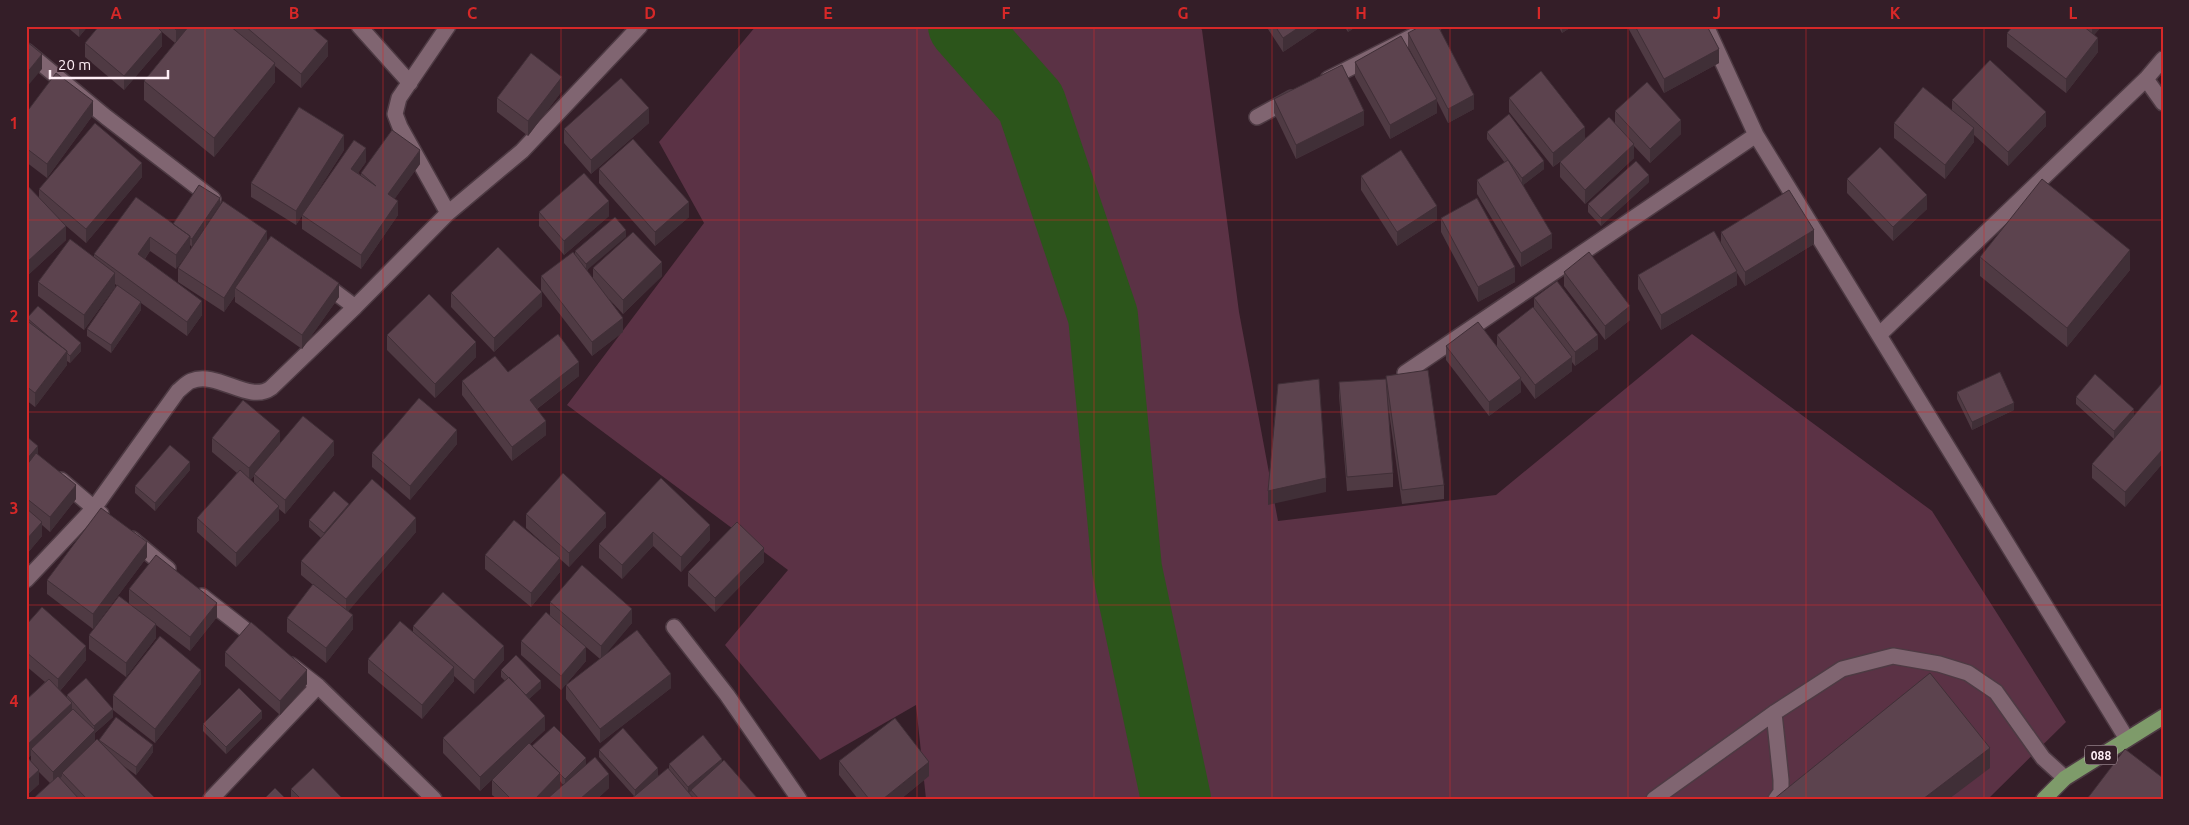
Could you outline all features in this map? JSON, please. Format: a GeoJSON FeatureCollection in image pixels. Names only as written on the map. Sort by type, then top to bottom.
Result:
{"type":"FeatureCollection","features":[{"type":"Feature","properties":{"kind":"main road","name":"088"},"geometry":{"type":"LineString","coordinates":[[2046,798],[2065,778],[2163,717]]}},
{"type":"Feature","properties":{"kind":"street"},"geometry":{"type":"LineString","coordinates":[[359,26],[410,83]]}},
{"type":"Feature","properties":{"kind":"street"},"geometry":{"type":"LineString","coordinates":[[448,26],[399,98],[395,114],[400,127],[448,213]]}},
{"type":"Feature","properties":{"kind":"street"},"geometry":{"type":"LineString","coordinates":[[26,580],[94,508],[178,391],[190,382],[206,378],[256,393],[264,393],[355,308],[448,213],[522,151],[640,26]]}},
{"type":"Feature","properties":{"kind":"street"},"geometry":{"type":"LineString","coordinates":[[1257,117],[1433,26]]}},
{"type":"Feature","properties":{"kind":"street"},"geometry":{"type":"LineString","coordinates":[[1706,26],[1756,135],[1880,334],[2127,739]]}},
{"type":"Feature","properties":{"kind":"street"},"geometry":{"type":"LineString","coordinates":[[26,51],[106,117],[223,206]]}},
{"type":"Feature","properties":{"kind":"street"},"geometry":{"type":"LineString","coordinates":[[1880,334],[2146,80],[2163,59]]}},
{"type":"Feature","properties":{"kind":"street"},"geometry":{"type":"LineString","coordinates":[[2146,80],[2163,103]]}},
{"type":"Feature","properties":{"kind":"street"},"geometry":{"type":"LineString","coordinates":[[1405,373],[1756,135]]}},
{"type":"Feature","properties":{"kind":"street"},"geometry":{"type":"LineString","coordinates":[[2037,184],[2052,196]]}},
{"type":"Feature","properties":{"kind":"street"},"geometry":{"type":"LineString","coordinates":[[308,272],[355,308]]}},
{"type":"Feature","properties":{"kind":"street"},"geometry":{"type":"LineString","coordinates":[[49,469],[186,584],[318,686],[434,799]]}},
{"type":"Feature","properties":{"kind":"street"},"geometry":{"type":"LineString","coordinates":[[674,627],[726,695],[799,799]]}},
{"type":"Feature","properties":{"kind":"street"},"geometry":{"type":"LineString","coordinates":[[1654,799],[1774,713],[1842,669],[1893,656],[1939,664],[1968,673],[1996,692],[2042,758],[2065,778]]}},
{"type":"Feature","properties":{"kind":"street"},"geometry":{"type":"LineString","coordinates":[[212,799],[318,686]]}},
{"type":"Feature","properties":{"kind":"street"},"geometry":{"type":"LineString","coordinates":[[1774,713],[1781,780],[1781,792],[1776,799]]}},
{"type":"Feature","properties":{"kind":"shaded area"},"geometry":{"type":"Polygon","coordinates":[[[756,26],[1199,26],[1202,30],[1239,312],[1278,521],[1496,495],[1692,334],[1932,511],[2066,722],[1988,799],[926,799],[916,705],[820,760],[725,645],[788,570],[567,405],[704,223],[659,142],[756,26]]]}},
{"type":"Feature","properties":{"kind":"building"},"geometry":{"type":"Polygon","coordinates":[[[99,26],[156,26],[162,32],[124,76],[85,43],[99,26]]]}},
{"type":"Feature","properties":{"kind":"building"},"geometry":{"type":"Polygon","coordinates":[[[189,26],[230,26],[275,63],[214,138],[144,81],[189,26]]]}},
{"type":"Feature","properties":{"kind":"building"},"geometry":{"type":"Polygon","coordinates":[[[245,26],[310,26],[328,41],[301,74],[245,26]]]}},
{"type":"Feature","properties":{"kind":"building"},"geometry":{"type":"Polygon","coordinates":[[[1275,26],[1301,26],[1283,38],[1275,26]]]}},
{"type":"Feature","properties":{"kind":"building"},"geometry":{"type":"Polygon","coordinates":[[[1421,26],[1438,26],[1474,95],[1448,109],[1408,33],[1421,26]]]}},
{"type":"Feature","properties":{"kind":"building"},"geometry":{"type":"Polygon","coordinates":[[[1635,26],[1707,26],[1719,49],[1664,79],[1635,26]]]}},
{"type":"Feature","properties":{"kind":"building"},"geometry":{"type":"Polygon","coordinates":[[[2013,26],[2083,26],[2098,38],[2066,79],[2007,33],[2013,26]]]}},
{"type":"Feature","properties":{"kind":"building"},"geometry":{"type":"Polygon","coordinates":[[[1401,36],[1437,99],[1390,125],[1355,62],[1401,36]]]}},
{"type":"Feature","properties":{"kind":"building"},"geometry":{"type":"Polygon","coordinates":[[[26,41],[42,54],[26,74],[26,41]]]}},
{"type":"Feature","properties":{"kind":"building"},"geometry":{"type":"Polygon","coordinates":[[[531,53],[562,77],[528,121],[497,98],[531,53]]]}},
{"type":"Feature","properties":{"kind":"building"},"geometry":{"type":"Polygon","coordinates":[[[1990,60],[2046,112],[2008,152],[1952,100],[1990,60]]]}},
{"type":"Feature","properties":{"kind":"building"},"geometry":{"type":"Polygon","coordinates":[[[1342,65],[1364,111],[1296,145],[1274,99],[1342,65]]]}},
{"type":"Feature","properties":{"kind":"building"},"geometry":{"type":"Polygon","coordinates":[[[1541,71],[1585,127],[1553,153],[1509,98],[1541,71]]]}},
{"type":"Feature","properties":{"kind":"building"},"geometry":{"type":"Polygon","coordinates":[[[56,73],[93,101],[47,164],[26,148],[26,113],[56,73]]]}},
{"type":"Feature","properties":{"kind":"building"},"geometry":{"type":"Polygon","coordinates":[[[621,78],[649,108],[591,160],[564,129],[621,78]]]}},
{"type":"Feature","properties":{"kind":"building"},"geometry":{"type":"Polygon","coordinates":[[[1647,82],[1681,120],[1650,149],[1615,111],[1647,82]]]}},
{"type":"Feature","properties":{"kind":"building"},"geometry":{"type":"Polygon","coordinates":[[[1923,87],[1974,128],[1945,165],[1894,123],[1923,87]]]}},
{"type":"Feature","properties":{"kind":"building"},"geometry":{"type":"Polygon","coordinates":[[[299,107],[344,135],[296,211],[251,183],[299,107]]]}},
{"type":"Feature","properties":{"kind":"building"},"geometry":{"type":"Polygon","coordinates":[[[1509,114],[1544,161],[1522,178],[1487,132],[1509,114]]]}},
{"type":"Feature","properties":{"kind":"building"},"geometry":{"type":"Polygon","coordinates":[[[1609,117],[1634,144],[1585,190],[1560,162],[1609,117]]]}},
{"type":"Feature","properties":{"kind":"building"},"geometry":{"type":"Polygon","coordinates":[[[95,123],[142,163],[86,229],[39,189],[95,123]]]}},
{"type":"Feature","properties":{"kind":"building"},"geometry":{"type":"Polygon","coordinates":[[[392,130],[420,150],[388,194],[398,201],[361,255],[302,215],[354,140],[366,148],[351,169],[376,186],[361,173],[392,130]]]}},
{"type":"Feature","properties":{"kind":"building"},"geometry":{"type":"Polygon","coordinates":[[[633,139],[689,202],[655,232],[599,169],[633,139]]]}},
{"type":"Feature","properties":{"kind":"building"},"geometry":{"type":"Polygon","coordinates":[[[1880,147],[1927,195],[1893,227],[1847,179],[1880,147]]]}},
{"type":"Feature","properties":{"kind":"building"},"geometry":{"type":"Polygon","coordinates":[[[1401,150],[1437,206],[1397,232],[1361,176],[1401,150]]]}},
{"type":"Feature","properties":{"kind":"building"},"geometry":{"type":"Polygon","coordinates":[[[1508,160],[1552,234],[1521,253],[1477,180],[1508,160]]]}},
{"type":"Feature","properties":{"kind":"building"},"geometry":{"type":"Polygon","coordinates":[[[1636,161],[1649,175],[1601,218],[1588,204],[1636,161]]]}},
{"type":"Feature","properties":{"kind":"building"},"geometry":{"type":"Polygon","coordinates":[[[584,173],[609,201],[564,241],[539,212],[584,173]]]}},
{"type":"Feature","properties":{"kind":"building"},"geometry":{"type":"Polygon","coordinates":[[[2042,179],[2130,250],[2067,328],[1980,257],[2042,179]]]}},
{"type":"Feature","properties":{"kind":"building"},"geometry":{"type":"Polygon","coordinates":[[[26,184],[66,226],[26,263],[26,184]]]}},
{"type":"Feature","properties":{"kind":"building"},"geometry":{"type":"Polygon","coordinates":[[[199,185],[220,198],[192,239],[173,224],[199,185]]]}},
{"type":"Feature","properties":{"kind":"building"},"geometry":{"type":"Polygon","coordinates":[[[1789,190],[1814,230],[1745,272],[1721,232],[1789,190]]]}},
{"type":"Feature","properties":{"kind":"building"},"geometry":{"type":"Polygon","coordinates":[[[136,197],[190,236],[176,255],[150,237],[138,254],[202,301],[187,322],[94,254],[136,197]]]}},
{"type":"Feature","properties":{"kind":"building"},"geometry":{"type":"Polygon","coordinates":[[[1477,198],[1515,267],[1478,287],[1441,218],[1477,198]]]}},
{"type":"Feature","properties":{"kind":"building"},"geometry":{"type":"Polygon","coordinates":[[[223,201],[267,231],[224,298],[178,268],[223,201]]]}},
{"type":"Feature","properties":{"kind":"building"},"geometry":{"type":"Polygon","coordinates":[[[615,217],[626,230],[586,264],[575,251],[615,217]]]}},
{"type":"Feature","properties":{"kind":"building"},"geometry":{"type":"Polygon","coordinates":[[[1714,231],[1737,271],[1661,315],[1638,275],[1714,231]]]}},
{"type":"Feature","properties":{"kind":"building"},"geometry":{"type":"Polygon","coordinates":[[[633,232],[662,262],[623,300],[593,268],[633,232]]]}},
{"type":"Feature","properties":{"kind":"building"},"geometry":{"type":"Polygon","coordinates":[[[271,236],[339,283],[302,335],[235,288],[271,236]]]}},
{"type":"Feature","properties":{"kind":"building"},"geometry":{"type":"Polygon","coordinates":[[[70,239],[115,273],[84,315],[38,282],[70,239]]]}},
{"type":"Feature","properties":{"kind":"building"},"geometry":{"type":"Polygon","coordinates":[[[498,247],[542,292],[494,338],[451,293],[498,247]]]}},
{"type":"Feature","properties":{"kind":"building"},"geometry":{"type":"Polygon","coordinates":[[[573,252],[623,318],[592,342],[541,276],[573,252]]]}},
{"type":"Feature","properties":{"kind":"building"},"geometry":{"type":"Polygon","coordinates":[[[1589,252],[1630,306],[1605,326],[1564,272],[1589,252]]]}},
{"type":"Feature","properties":{"kind":"building"},"geometry":{"type":"Polygon","coordinates":[[[1557,281],[1598,335],[1575,352],[1534,298],[1557,281]]]}},
{"type":"Feature","properties":{"kind":"building"},"geometry":{"type":"Polygon","coordinates":[[[117,285],[141,302],[111,345],[87,329],[117,285]]]}},
{"type":"Feature","properties":{"kind":"building"},"geometry":{"type":"Polygon","coordinates":[[[429,294],[476,342],[435,384],[387,335],[429,294]]]}},
{"type":"Feature","properties":{"kind":"building"},"geometry":{"type":"Polygon","coordinates":[[[38,306],[81,343],[70,356],[67,351],[27,318],[38,306]]]}},
{"type":"Feature","properties":{"kind":"building"},"geometry":{"type":"Polygon","coordinates":[[[1533,307],[1572,357],[1535,385],[1497,335],[1533,307]]]}},
{"type":"Feature","properties":{"kind":"building"},"geometry":{"type":"Polygon","coordinates":[[[26,320],[67,351],[35,393],[26,386],[26,320]]]}},
{"type":"Feature","properties":{"kind":"building"},"geometry":{"type":"Polygon","coordinates":[[[1478,322],[1521,378],[1489,402],[1446,346],[1478,322]]]}},
{"type":"Feature","properties":{"kind":"building"},"geometry":{"type":"Polygon","coordinates":[[[558,334],[579,362],[530,400],[546,421],[512,447],[462,381],[495,356],[508,372],[558,334]]]}},
{"type":"Feature","properties":{"kind":"building"},"geometry":{"type":"Polygon","coordinates":[[[1428,370],[1444,485],[1402,490],[1386,376],[1428,370]]]}},
{"type":"Feature","properties":{"kind":"building"},"geometry":{"type":"Polygon","coordinates":[[[2000,372],[2014,403],[1972,422],[1957,392],[2000,372]]]}},
{"type":"Feature","properties":{"kind":"building"},"geometry":{"type":"Polygon","coordinates":[[[2095,374],[2134,409],[2114,431],[2076,397],[2095,374]]]}},
{"type":"Feature","properties":{"kind":"building"},"geometry":{"type":"Polygon","coordinates":[[[1319,379],[1326,478],[1268,491],[1278,384],[1319,379]]]}},
{"type":"Feature","properties":{"kind":"building"},"geometry":{"type":"Polygon","coordinates":[[[1386,379],[1393,473],[1347,477],[1339,382],[1386,379]]]}},
{"type":"Feature","properties":{"kind":"building"},"geometry":{"type":"Polygon","coordinates":[[[2163,382],[2163,449],[2125,492],[2092,464],[2163,382]]]}},
{"type":"Feature","properties":{"kind":"building"},"geometry":{"type":"Polygon","coordinates":[[[419,398],[457,430],[410,486],[372,453],[419,398]]]}},
{"type":"Feature","properties":{"kind":"building"},"geometry":{"type":"Polygon","coordinates":[[[243,400],[280,431],[249,468],[212,438],[243,400]]]}},
{"type":"Feature","properties":{"kind":"building"},"geometry":{"type":"Polygon","coordinates":[[[303,416],[334,441],[285,500],[254,474],[303,416]]]}},
{"type":"Feature","properties":{"kind":"building"},"geometry":{"type":"Polygon","coordinates":[[[26,436],[38,446],[26,460],[26,436]]]}},
{"type":"Feature","properties":{"kind":"building"},"geometry":{"type":"Polygon","coordinates":[[[170,445],[190,462],[155,503],[135,486],[170,445]]]}},
{"type":"Feature","properties":{"kind":"building"},"geometry":{"type":"Polygon","coordinates":[[[36,453],[76,485],[50,517],[26,498],[26,466],[36,453]]]}},
{"type":"Feature","properties":{"kind":"building"},"geometry":{"type":"Polygon","coordinates":[[[240,470],[279,506],[236,553],[197,518],[240,470]]]}},
{"type":"Feature","properties":{"kind":"building"},"geometry":{"type":"Polygon","coordinates":[[[563,473],[606,513],[569,553],[526,514],[563,473]]]}},
{"type":"Feature","properties":{"kind":"building"},"geometry":{"type":"Polygon","coordinates":[[[661,478],[710,525],[681,557],[653,532],[622,565],[599,544],[661,478]]]}},
{"type":"Feature","properties":{"kind":"building"},"geometry":{"type":"Polygon","coordinates":[[[372,479],[416,518],[346,599],[301,561],[372,479]]]}},
{"type":"Feature","properties":{"kind":"building"},"geometry":{"type":"Polygon","coordinates":[[[334,491],[349,504],[324,533],[309,520],[334,491]]]}},
{"type":"Feature","properties":{"kind":"building"},"geometry":{"type":"Polygon","coordinates":[[[26,508],[42,522],[26,540],[26,508]]]}},
{"type":"Feature","properties":{"kind":"building"},"geometry":{"type":"Polygon","coordinates":[[[101,508],[147,542],[93,614],[47,580],[101,508]]]}},
{"type":"Feature","properties":{"kind":"building"},"geometry":{"type":"Polygon","coordinates":[[[514,520],[560,558],[531,593],[485,555],[514,520]]]}},
{"type":"Feature","properties":{"kind":"building"},"geometry":{"type":"Polygon","coordinates":[[[737,522],[764,548],[715,598],[688,572],[737,522]]]}},
{"type":"Feature","properties":{"kind":"building"},"geometry":{"type":"Polygon","coordinates":[[[156,555],[217,603],[190,637],[129,589],[156,555]]]}},
{"type":"Feature","properties":{"kind":"building"},"geometry":{"type":"Polygon","coordinates":[[[582,565],[632,609],[601,646],[550,602],[582,565]]]}},
{"type":"Feature","properties":{"kind":"building"},"geometry":{"type":"Polygon","coordinates":[[[313,584],[353,615],[326,648],[287,618],[313,584]]]}},
{"type":"Feature","properties":{"kind":"building"},"geometry":{"type":"Polygon","coordinates":[[[443,592],[504,646],[474,680],[413,626],[443,592]]]}},
{"type":"Feature","properties":{"kind":"building"},"geometry":{"type":"Polygon","coordinates":[[[119,596],[156,624],[126,663],[89,635],[119,596]]]}},
{"type":"Feature","properties":{"kind":"building"},"geometry":{"type":"Polygon","coordinates":[[[42,607],[86,646],[58,679],[26,652],[26,625],[42,607]]]}},
{"type":"Feature","properties":{"kind":"building"},"geometry":{"type":"Polygon","coordinates":[[[546,612],[586,647],[561,676],[521,641],[546,612]]]}},
{"type":"Feature","properties":{"kind":"building"},"geometry":{"type":"Polygon","coordinates":[[[400,621],[454,667],[422,705],[368,659],[400,621]]]}},
{"type":"Feature","properties":{"kind":"building"},"geometry":{"type":"Polygon","coordinates":[[[251,622],[307,670],[280,701],[225,652],[251,622]]]}},
{"type":"Feature","properties":{"kind":"building"},"geometry":{"type":"Polygon","coordinates":[[[637,630],[671,674],[600,729],[566,685],[637,630]]]}},
{"type":"Feature","properties":{"kind":"building"},"geometry":{"type":"Polygon","coordinates":[[[160,636],[201,670],[155,729],[113,695],[160,636]]]}},
{"type":"Feature","properties":{"kind":"building"},"geometry":{"type":"Polygon","coordinates":[[[516,655],[541,681],[526,695],[501,670],[516,655]]]}},
{"type":"Feature","properties":{"kind":"building"},"geometry":{"type":"Polygon","coordinates":[[[1930,673],[1990,748],[1923,799],[1774,799],[1930,673]]]}},
{"type":"Feature","properties":{"kind":"building"},"geometry":{"type":"Polygon","coordinates":[[[509,677],[545,716],[480,777],[443,738],[509,677]]]}},
{"type":"Feature","properties":{"kind":"building"},"geometry":{"type":"Polygon","coordinates":[[[86,678],[113,709],[94,726],[67,695],[86,678]]]}},
{"type":"Feature","properties":{"kind":"building"},"geometry":{"type":"Polygon","coordinates":[[[49,679],[72,703],[26,746],[26,700],[49,679]]]}},
{"type":"Feature","properties":{"kind":"building"},"geometry":{"type":"Polygon","coordinates":[[[239,688],[262,711],[226,747],[203,724],[239,688]]]}},
{"type":"Feature","properties":{"kind":"building"},"geometry":{"type":"Polygon","coordinates":[[[73,709],[95,730],[53,772],[31,749],[73,709]]]}},
{"type":"Feature","properties":{"kind":"building"},"geometry":{"type":"Polygon","coordinates":[[[116,717],[153,745],[136,767],[99,740],[116,717]]]}},
{"type":"Feature","properties":{"kind":"building"},"geometry":{"type":"Polygon","coordinates":[[[895,718],[929,762],[883,799],[869,799],[839,761],[895,718]]]}},
{"type":"Feature","properties":{"kind":"building"},"geometry":{"type":"Polygon","coordinates":[[[554,726],[586,758],[565,779],[532,746],[554,726]]]}},
{"type":"Feature","properties":{"kind":"building"},"geometry":{"type":"Polygon","coordinates":[[[623,728],[658,768],[635,790],[599,750],[623,728]]]}},
{"type":"Feature","properties":{"kind":"building"},"geometry":{"type":"Polygon","coordinates":[[[703,735],[722,759],[688,787],[669,764],[703,735]]]}},
{"type":"Feature","properties":{"kind":"building"},"geometry":{"type":"Polygon","coordinates":[[[97,739],[154,797],[152,799],[87,799],[62,773],[97,739]]]}},
{"type":"Feature","properties":{"kind":"building"},"geometry":{"type":"Polygon","coordinates":[[[529,743],[560,773],[535,799],[511,799],[492,780],[529,743]]]}},
{"type":"Feature","properties":{"kind":"building"},"geometry":{"type":"Polygon","coordinates":[[[2125,749],[2163,778],[2163,799],[2087,799],[2125,749]]]}},
{"type":"Feature","properties":{"kind":"building"},"geometry":{"type":"Polygon","coordinates":[[[26,756],[39,770],[26,782],[26,756]]]}},
{"type":"Feature","properties":{"kind":"building"},"geometry":{"type":"Polygon","coordinates":[[[595,757],[609,774],[580,799],[547,799],[595,757]]]}},
{"type":"Feature","properties":{"kind":"building"},"geometry":{"type":"Polygon","coordinates":[[[724,760],[758,799],[699,799],[691,790],[724,760]]]}},
{"type":"Feature","properties":{"kind":"building"},"geometry":{"type":"Polygon","coordinates":[[[313,768],[343,799],[301,799],[291,789],[313,768]]]}},
{"type":"Feature","properties":{"kind":"building"},"geometry":{"type":"Polygon","coordinates":[[[668,768],[694,799],[631,799],[668,768]]]}},
{"type":"Feature","properties":{"kind":"building"},"geometry":{"type":"Polygon","coordinates":[[[58,776],[79,799],[37,799],[35,797],[58,776]]]}},
{"type":"Feature","properties":{"kind":"building"},"geometry":{"type":"Polygon","coordinates":[[[275,788],[286,799],[264,799],[275,788]]]}},
{"type":"Feature","properties":{"kind":"waterway"},"geometry":{"type":"LineString","coordinates":[[963,26],[1031,103],[1103,316],[1127,569],[1176,799]]}}]}
